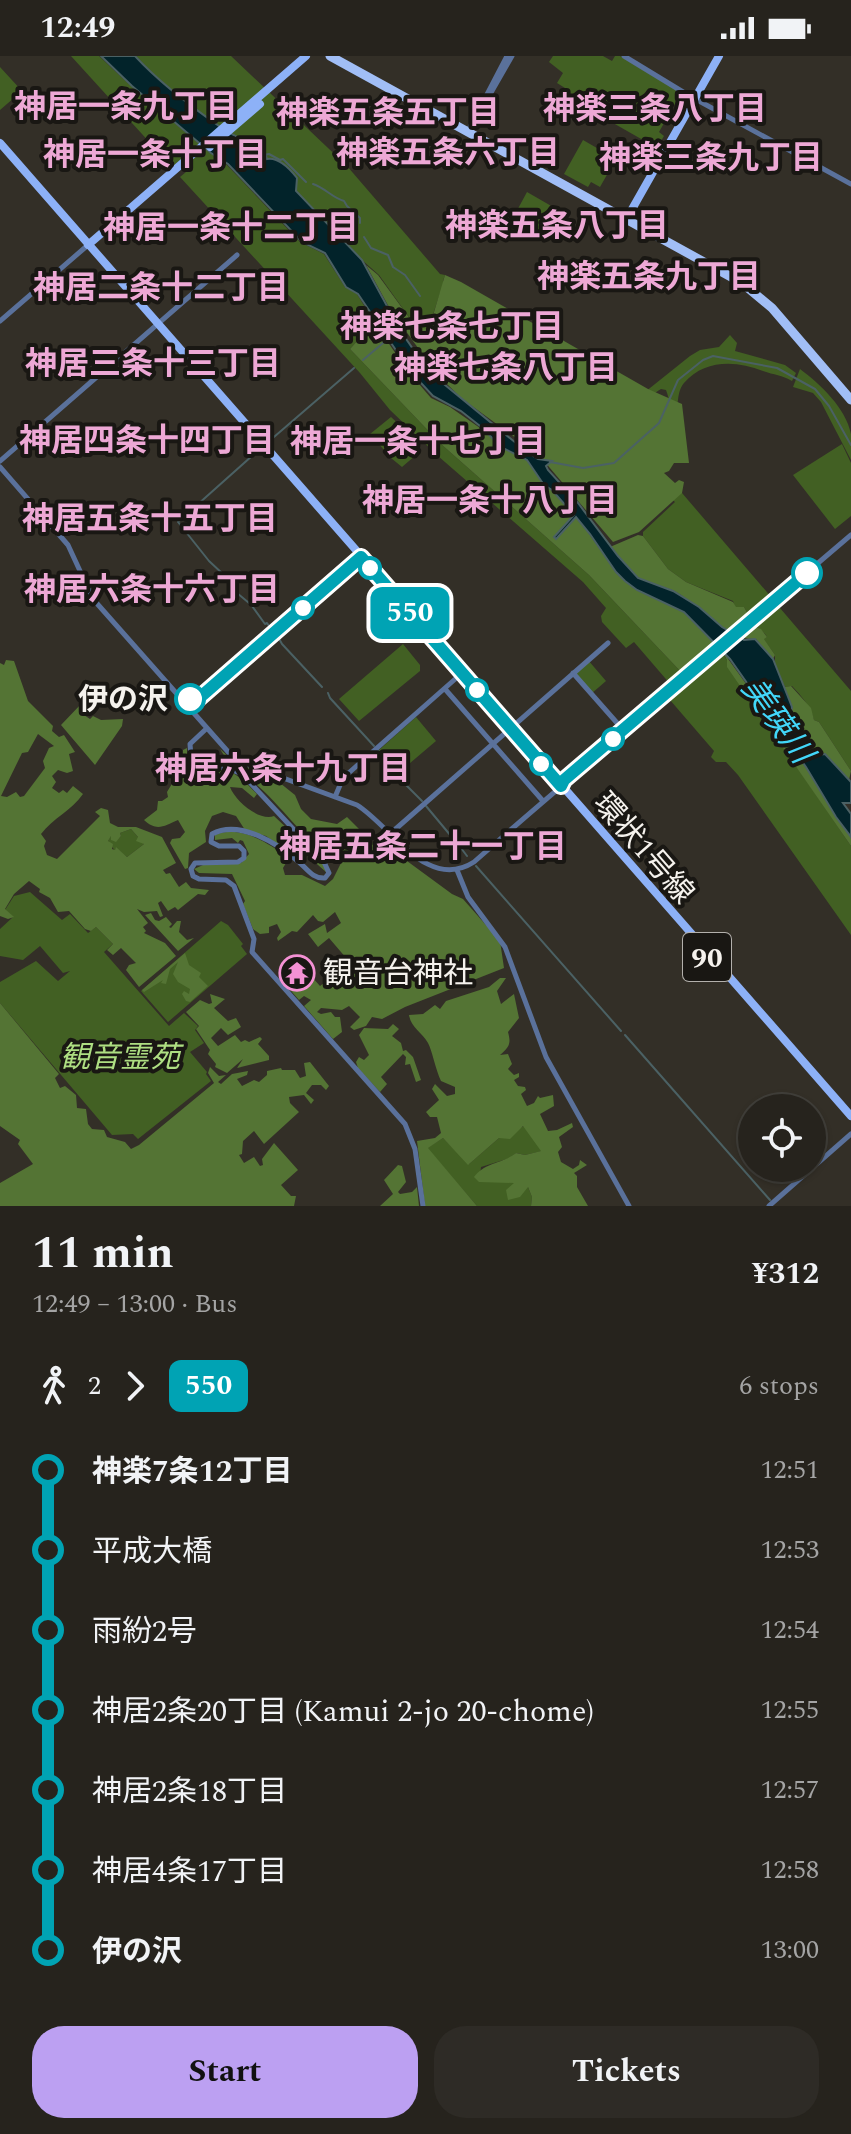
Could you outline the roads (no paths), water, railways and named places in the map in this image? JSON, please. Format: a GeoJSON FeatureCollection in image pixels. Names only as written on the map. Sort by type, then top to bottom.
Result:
{"type":"FeatureCollection","features":[{"type":"Feature","properties":{"kind":"highway"},"geometry":{"type":"LineString","coordinates":[[330,56],[759,290],[775,304],[851,394]]}},
{"type":"Feature","properties":{"kind":"highway"},"geometry":{"type":"LineString","coordinates":[[337,56],[469,130]]}},
{"type":"Feature","properties":{"kind":"highway"},"geometry":{"type":"LineString","coordinates":[[628,216],[758,294],[851,400]]}},
{"type":"Feature","properties":{"kind":"main road"},"geometry":{"type":"LineString","coordinates":[[88,245],[261,99],[306,56]]}},
{"type":"Feature","properties":{"kind":"main road"},"geometry":{"type":"LineString","coordinates":[[628,216],[716,56]]}},
{"type":"Feature","properties":{"kind":"main road","name":"環状1号線"},"geometry":{"type":"LineString","coordinates":[[0,143],[851,1119]]}},
{"type":"Feature","properties":{"kind":"street"},"geometry":{"type":"LineString","coordinates":[[469,130],[509,56]]}},
{"type":"Feature","properties":{"kind":"street"},"geometry":{"type":"LineString","coordinates":[[624,56],[851,184]]}},
{"type":"Feature","properties":{"kind":"street"},"geometry":{"type":"LineString","coordinates":[[0,321],[88,245]]}},
{"type":"Feature","properties":{"kind":"street"},"geometry":{"type":"LineString","coordinates":[[237,255],[0,464],[68,545],[93,599],[230,754],[364,810],[428,866],[443,871],[457,870],[474,862],[851,535]]}},
{"type":"Feature","properties":{"kind":"street"},"geometry":{"type":"LineString","coordinates":[[391,833],[608,643]]}},
{"type":"Feature","properties":{"kind":"street"},"geometry":{"type":"LineString","coordinates":[[335,797],[343,778],[462,673]]}},
{"type":"Feature","properties":{"kind":"street"},"geometry":{"type":"LineString","coordinates":[[573,673],[624,732]]}},
{"type":"Feature","properties":{"kind":"street"},"geometry":{"type":"LineString","coordinates":[[445,689],[543,801]]}},
{"type":"Feature","properties":{"kind":"street"},"geometry":{"type":"LineString","coordinates":[[206,729],[190,744],[191,757],[200,763],[228,767],[243,775],[324,862],[329,873],[325,878],[317,878],[280,848],[256,835],[220,830],[212,834],[211,842],[219,846],[239,846],[244,851],[244,858],[238,862],[195,863],[191,869],[193,876],[226,880],[234,886],[254,939],[252,952],[405,1124],[415,1149],[423,1206]]}},
{"type":"Feature","properties":{"kind":"street"},"geometry":{"type":"LineString","coordinates":[[457,870],[468,897],[509,954],[546,1057],[629,1206]]}},
{"type":"Feature","properties":{"kind":"street"},"geometry":{"type":"LineString","coordinates":[[769,1206],[851,1134]]}},
{"type":"Feature","properties":{"kind":"water","name":"美瑛川"},"geometry":{"type":"Polygon","coordinates":[[[101,56],[135,56],[197,110],[257,151],[263,147],[267,159],[276,160],[288,168],[297,178],[296,191],[362,260],[400,330],[428,371],[527,452],[538,459],[552,461],[546,466],[548,470],[638,578],[673,591],[744,640],[755,639],[773,659],[792,707],[790,718],[814,755],[825,754],[851,782],[851,803],[843,803],[851,814],[851,837],[730,659],[684,612],[625,581],[576,517],[556,539],[554,537],[574,515],[544,485],[527,460],[499,446],[461,411],[433,396],[410,371],[358,294],[346,287],[325,253],[302,242],[228,164],[132,86],[101,56]]]}},
{"type":"Feature","properties":{"kind":"waterway"},"geometry":{"type":"LineString","coordinates":[[264,155],[283,159],[306,182]]}},
{"type":"Feature","properties":{"kind":"waterway"},"geometry":{"type":"LineString","coordinates":[[313,184],[344,201],[360,218],[360,223]]}},
{"type":"Feature","properties":{"kind":"waterway"},"geometry":{"type":"LineString","coordinates":[[364,237],[371,248],[388,255],[393,267],[405,275],[420,296]]}},
{"type":"Feature","properties":{"kind":"waterway"},"geometry":{"type":"LineString","coordinates":[[363,360],[390,337]]}},
{"type":"Feature","properties":{"kind":"waterway"},"geometry":{"type":"LineString","coordinates":[[550,462],[583,468],[614,463],[659,423],[678,380],[713,356],[777,368],[815,389],[829,406],[851,445]]}},
{"type":"Feature","properties":{"kind":"waterway"},"geometry":{"type":"LineString","coordinates":[[267,443],[354,368]]}},
{"type":"Feature","properties":{"kind":"waterway"},"geometry":{"type":"LineString","coordinates":[[224,575],[178,522],[262,447]]}},
{"type":"Feature","properties":{"kind":"waterway"},"geometry":{"type":"LineString","coordinates":[[229,580],[237,593],[249,603]]}},
{"type":"Feature","properties":{"kind":"waterway"},"geometry":{"type":"LineString","coordinates":[[252,606],[272,630]]}},
{"type":"Feature","properties":{"kind":"waterway"},"geometry":{"type":"LineString","coordinates":[[277,635],[322,687]]}},
{"type":"Feature","properties":{"kind":"waterway"},"geometry":{"type":"LineString","coordinates":[[328,693],[374,746]]}},
{"type":"Feature","properties":{"kind":"waterway"},"geometry":{"type":"LineString","coordinates":[[378,750],[395,774],[422,801]]}},
{"type":"Feature","properties":{"kind":"waterway"},"geometry":{"type":"LineString","coordinates":[[426,806],[456,842]]}},
{"type":"Feature","properties":{"kind":"waterway"},"geometry":{"type":"LineString","coordinates":[[461,848],[467,856]]}},
{"type":"Feature","properties":{"kind":"waterway"},"geometry":{"type":"LineString","coordinates":[[476,866],[621,1031]]}},
{"type":"Feature","properties":{"kind":"waterway"},"geometry":{"type":"LineString","coordinates":[[625,1035],[770,1200]]}},
{"type":"Feature","properties":{"kind":"place","name":"伊の沢"},"geometry":{"type":"Point","coordinates":[190,699]}},
{"type":"Feature","properties":{"kind":"place","name":"観音台神社"},"geometry":{"type":"Point","coordinates":[297,973]}},
{"type":"Feature","properties":{"kind":"district","name":"神居一条九丁目"},"geometry":{"type":"Point","coordinates":[126,106]}},
{"type":"Feature","properties":{"kind":"district","name":"神楽三条八丁目"},"geometry":{"type":"Point","coordinates":[655,108]}},
{"type":"Feature","properties":{"kind":"district","name":"神楽五条五丁目"},"geometry":{"type":"Point","coordinates":[388,112]}},
{"type":"Feature","properties":{"kind":"district","name":"神楽五条六丁目"},"geometry":{"type":"Point","coordinates":[448,152]}},
{"type":"Feature","properties":{"kind":"district","name":"神居一条十丁目"},"geometry":{"type":"Point","coordinates":[155,154]}},
{"type":"Feature","properties":{"kind":"district","name":"神楽三条九丁目"},"geometry":{"type":"Point","coordinates":[711,157]}},
{"type":"Feature","properties":{"kind":"district","name":"神楽五条八丁目"},"geometry":{"type":"Point","coordinates":[557,225]}},
{"type":"Feature","properties":{"kind":"district","name":"神居一条十二丁目"},"geometry":{"type":"Point","coordinates":[231,227]}},
{"type":"Feature","properties":{"kind":"district","name":"神楽五条九丁目"},"geometry":{"type":"Point","coordinates":[649,276]}},
{"type":"Feature","properties":{"kind":"district","name":"神居二条十二丁目"},"geometry":{"type":"Point","coordinates":[161,287]}},
{"type":"Feature","properties":{"kind":"district","name":"神楽七条七丁目"},"geometry":{"type":"Point","coordinates":[452,326]}},
{"type":"Feature","properties":{"kind":"district","name":"神居三条十三丁目"},"geometry":{"type":"Point","coordinates":[153,363]}},
{"type":"Feature","properties":{"kind":"district","name":"神楽七条八丁目"},"geometry":{"type":"Point","coordinates":[506,367]}},
{"type":"Feature","properties":{"kind":"district","name":"神居四条十四丁目"},"geometry":{"type":"Point","coordinates":[147,440]}},
{"type":"Feature","properties":{"kind":"district","name":"神居一条十七丁目"},"geometry":{"type":"Point","coordinates":[418,441]}},
{"type":"Feature","properties":{"kind":"district","name":"神居一条十八丁目"},"geometry":{"type":"Point","coordinates":[490,500]}},
{"type":"Feature","properties":{"kind":"district","name":"神居五条十五丁目"},"geometry":{"type":"Point","coordinates":[150,518]}},
{"type":"Feature","properties":{"kind":"district","name":"神居六条十六丁目"},"geometry":{"type":"Point","coordinates":[152,589]}},
{"type":"Feature","properties":{"kind":"district","name":"神居六条十九丁目"},"geometry":{"type":"Point","coordinates":[283,768]}},
{"type":"Feature","properties":{"kind":"district","name":"神居五条二十一丁目"},"geometry":{"type":"Point","coordinates":[423,846]}},
{"type":"Feature","properties":{"kind":"park label","name":"観音霊苑"},"geometry":{"type":"Point","coordinates":[120,1057]}}]}
